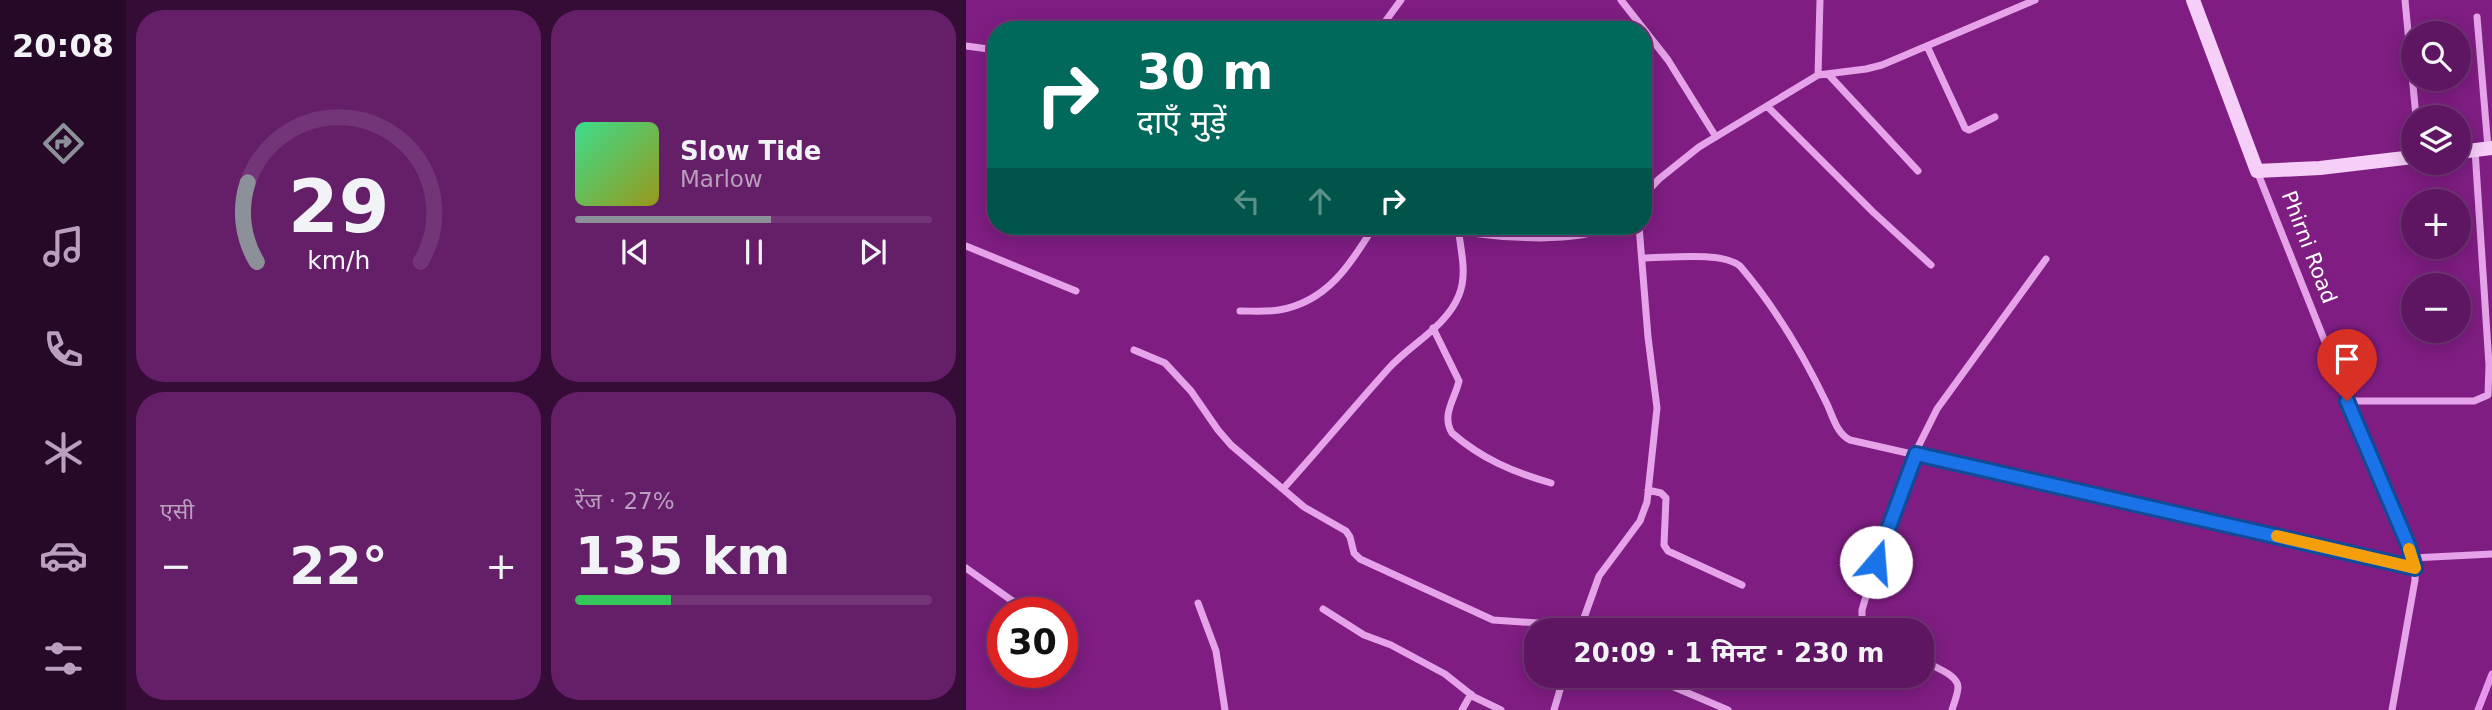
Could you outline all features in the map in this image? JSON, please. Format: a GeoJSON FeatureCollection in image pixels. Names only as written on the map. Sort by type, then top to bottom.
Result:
{"type":"FeatureCollection","features":[{"type":"Feature","properties":{"kind":"street"},"geometry":{"type":"LineString","coordinates":[[1386,21],[1401,0]]}},
{"type":"Feature","properties":{"kind":"street"},"geometry":{"type":"LineString","coordinates":[[1621,0],[1637,21]]}},
{"type":"Feature","properties":{"kind":"street"},"geometry":{"type":"LineString","coordinates":[[1818,75],[1820,0]]}},
{"type":"Feature","properties":{"kind":"street"},"geometry":{"type":"LineString","coordinates":[[1652,186],[1699,147],[1818,75],[1882,65],[2035,0]]}},
{"type":"Feature","properties":{"kind":"street","name":"Phirni Road"},"geometry":{"type":"LineString","coordinates":[[2193,0],[2257,171],[2415,568],[2392,710]]}},
{"type":"Feature","properties":{"kind":"street"},"geometry":{"type":"LineString","coordinates":[[2405,0],[2415,105]]}},
{"type":"Feature","properties":{"kind":"street"},"geometry":{"type":"LineString","coordinates":[[2347,401],[2474,401],[2488,395],[2485,149],[2477,18]]}},
{"type":"Feature","properties":{"kind":"street"},"geometry":{"type":"LineString","coordinates":[[1652,40],[1668,60],[1716,137]]}},
{"type":"Feature","properties":{"kind":"street"},"geometry":{"type":"LineString","coordinates":[[966,46],[987,49]]}},
{"type":"Feature","properties":{"kind":"street"},"geometry":{"type":"LineString","coordinates":[[1927,46],[1963,126],[1969,130],[1995,117]]}},
{"type":"Feature","properties":{"kind":"street"},"geometry":{"type":"LineString","coordinates":[[1828,74],[1918,171]]}},
{"type":"Feature","properties":{"kind":"street"},"geometry":{"type":"LineString","coordinates":[[1767,106],[1873,212],[1931,265]]}},
{"type":"Feature","properties":{"kind":"street"},"geometry":{"type":"LineString","coordinates":[[2257,171],[2320,168],[2401,158]]}},
{"type":"Feature","properties":{"kind":"street"},"geometry":{"type":"LineString","coordinates":[[1240,311],[1278,310],[1322,293],[1346,270],[1368,235]]}},
{"type":"Feature","properties":{"kind":"street"},"geometry":{"type":"LineString","coordinates":[[1283,489],[1390,367],[1433,328],[1456,302],[1463,284],[1459,235]]}},
{"type":"Feature","properties":{"kind":"street"},"geometry":{"type":"LineString","coordinates":[[1534,235],[1567,238],[1582,235]]}},
{"type":"Feature","properties":{"kind":"street"},"geometry":{"type":"LineString","coordinates":[[1584,618],[1599,576],[1644,512],[1648,489],[1657,408],[1640,235]]}},
{"type":"Feature","properties":{"kind":"street"},"geometry":{"type":"LineString","coordinates":[[966,246],[1076,291]]}},
{"type":"Feature","properties":{"kind":"street"},"geometry":{"type":"LineString","coordinates":[[1642,258],[1722,258],[1735,262],[1746,273],[1780,322],[1816,381],[1842,436],[1850,440],[2415,568]]}},
{"type":"Feature","properties":{"kind":"street"},"geometry":{"type":"LineString","coordinates":[[1862,618],[1883,539],[1916,454],[1937,409],[2046,259]]}},
{"type":"Feature","properties":{"kind":"street"},"geometry":{"type":"LineString","coordinates":[[1433,328],[1459,381],[1448,414],[1451,433],[1490,461],[1551,483]]}},
{"type":"Feature","properties":{"kind":"street"},"geometry":{"type":"LineString","coordinates":[[1134,350],[1166,363],[1191,391],[1217,430],[1254,466],[1304,507],[1346,531],[1354,553],[1360,559],[1487,618],[1524,623]]}},
{"type":"Feature","properties":{"kind":"street"},"geometry":{"type":"LineString","coordinates":[[1648,489],[1661,493],[1666,498],[1664,545],[1668,551],[1742,585]]}},
{"type":"Feature","properties":{"kind":"street"},"geometry":{"type":"LineString","coordinates":[[2412,558],[2492,554]]}},
{"type":"Feature","properties":{"kind":"street"},"geometry":{"type":"LineString","coordinates":[[966,568],[1007,597]]}},
{"type":"Feature","properties":{"kind":"street"},"geometry":{"type":"LineString","coordinates":[[1198,603],[1216,651],[1224,710]]}},
{"type":"Feature","properties":{"kind":"street"},"geometry":{"type":"LineString","coordinates":[[1323,609],[1364,635],[1391,645],[1445,674],[1471,694],[1502,710]]}},
{"type":"Feature","properties":{"kind":"street"},"geometry":{"type":"LineString","coordinates":[[1934,666],[1957,681],[1958,688],[1952,710]]}},
{"type":"Feature","properties":{"kind":"street"},"geometry":{"type":"LineString","coordinates":[[1553,710],[1560,688]]}},
{"type":"Feature","properties":{"kind":"street"},"geometry":{"type":"LineString","coordinates":[[1676,688],[1728,710]]}},
{"type":"Feature","properties":{"kind":"street"},"geometry":{"type":"LineString","coordinates":[[1462,710],[1471,694]]}},
{"type":"Feature","properties":{"kind":"waterway"},"geometry":{"type":"LineString","coordinates":[[2478,710],[2492,674]]}},
{"type":"Feature","properties":{"kind":"slow traffic"},"geometry":{"type":"LineString","coordinates":[[2277,536],[2415,568],[2409,549]]}},
{"type":"Feature","properties":{"kind":"route"},"geometry":{"type":"LineString","coordinates":[[1876,562],[1916,454],[2415,568],[2409,547],[2347,401]]}}]}
